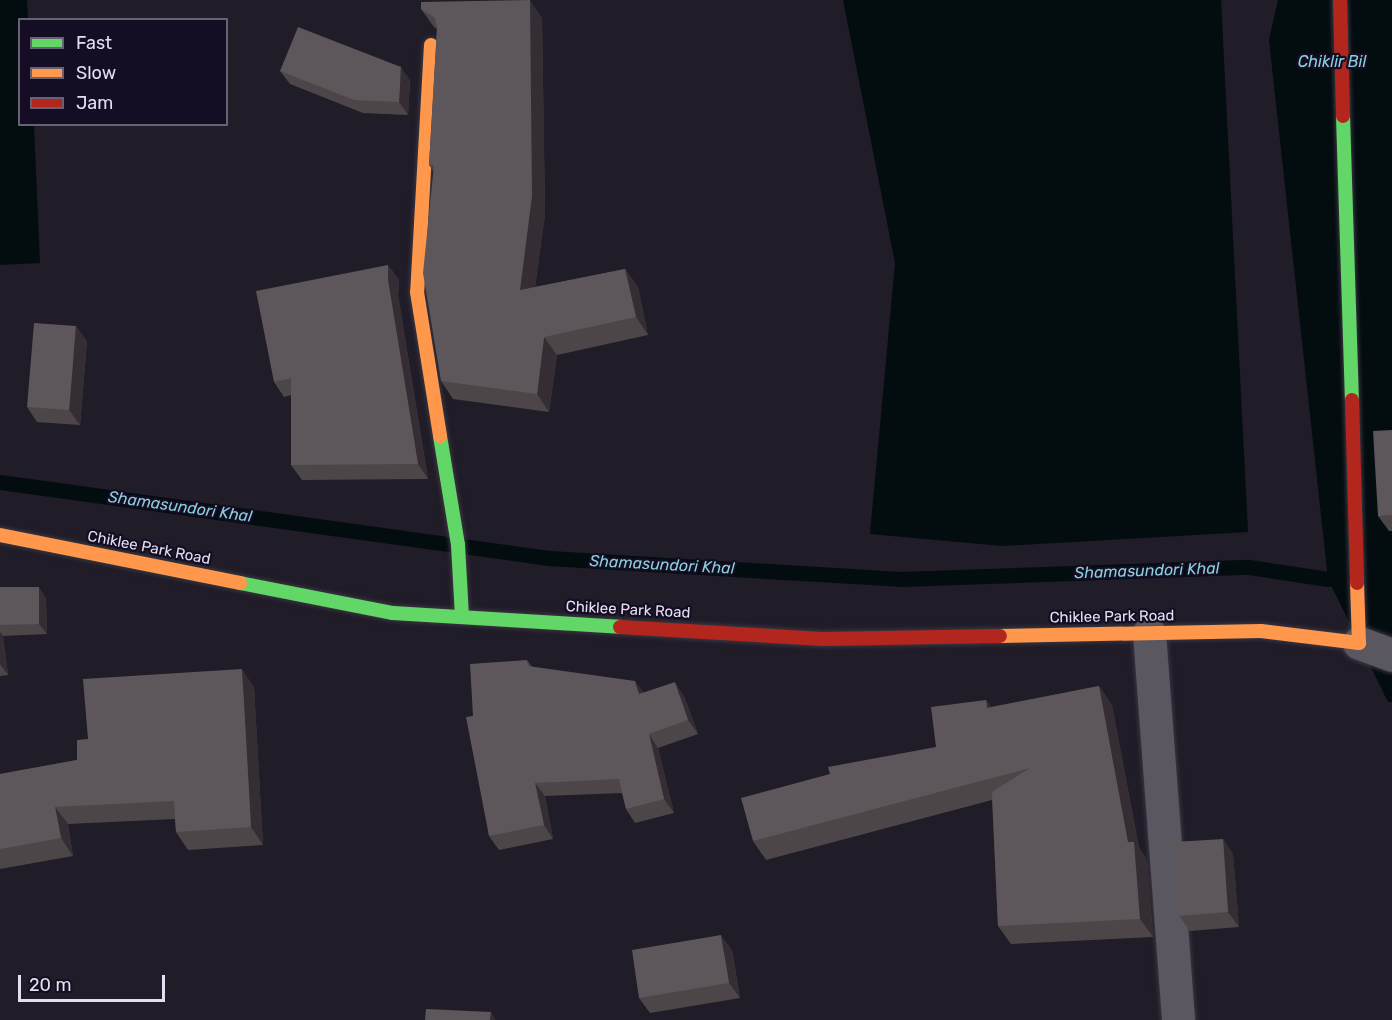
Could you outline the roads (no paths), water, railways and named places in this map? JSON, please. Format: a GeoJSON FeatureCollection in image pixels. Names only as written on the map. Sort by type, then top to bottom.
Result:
{"type":"FeatureCollection","features":[{"type":"Feature","properties":{"kind":"street"},"geometry":{"type":"LineString","coordinates":[[1340,0],[1359,644],[1392,655]]}},
{"type":"Feature","properties":{"kind":"street"},"geometry":{"type":"LineString","coordinates":[[431,45],[417,291],[458,545],[462,617]]}},
{"type":"Feature","properties":{"kind":"street","name":"Chiklee Park Road"},"geometry":{"type":"LineString","coordinates":[[0,536],[393,613],[823,639],[1261,631],[1359,644]]}},
{"type":"Feature","properties":{"kind":"street"},"geometry":{"type":"LineString","coordinates":[[1149,633],[1178,1020]]}},
{"type":"Feature","properties":{"kind":"water"},"geometry":{"type":"Polygon","coordinates":[[[0,0],[27,0],[28,18],[18,18],[18,126],[34,126],[40,263],[0,265],[0,0]]]}},
{"type":"Feature","properties":{"kind":"water"},"geometry":{"type":"Polygon","coordinates":[[[843,0],[1221,0],[1248,532],[1002,546],[870,534],[895,263],[843,0]]]}},
{"type":"Feature","properties":{"kind":"water","name":"Chiklir Bil"},"geometry":{"type":"Polygon","coordinates":[[[1278,0],[1392,0],[1392,702],[1388,702],[1328,579],[1269,40],[1278,0]]]}},
{"type":"Feature","properties":{"kind":"waterway","name":"Shamasundori Khal"},"geometry":{"type":"LineString","coordinates":[[0,482],[549,558],[900,579],[1249,567],[1328,579]]}}]}
